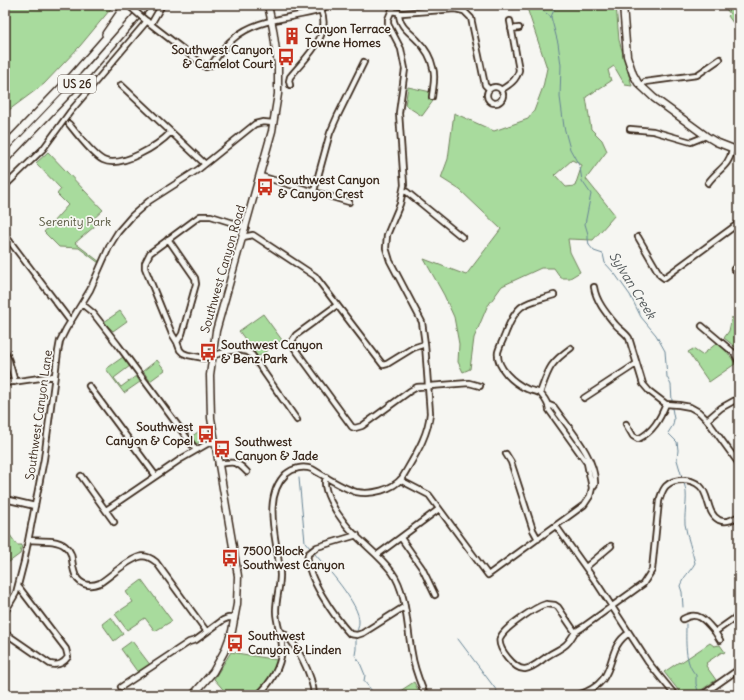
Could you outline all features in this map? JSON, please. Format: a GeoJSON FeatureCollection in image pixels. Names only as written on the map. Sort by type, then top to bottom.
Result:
{"type":"FeatureCollection","features":[{"type":"Feature","properties":{"kind":"highway"},"geometry":{"type":"LineString","coordinates":[[98,48],[111,25],[127,5]]}},
{"type":"Feature","properties":{"kind":"highway","name":"US 26"},"geometry":{"type":"LineString","coordinates":[[5,147],[45,106],[135,5]]}},
{"type":"Feature","properties":{"kind":"highway","name":"US 26"},"geometry":{"type":"LineString","coordinates":[[5,159],[87,73],[146,5]]}},
{"type":"Feature","properties":{"kind":"main road","name":"Southwest Canyon Road"},"geometry":{"type":"LineString","coordinates":[[193,695],[206,682],[219,662],[228,641],[235,618],[238,599],[238,576],[214,442],[209,396],[212,356],[216,331],[269,146],[278,94],[276,47],[268,5]]}},
{"type":"Feature","properties":{"kind":"main road"},"geometry":{"type":"LineString","coordinates":[[623,5],[627,56],[632,74],[641,86],[654,98],[706,136],[739,151]]}},
{"type":"Feature","properties":{"kind":"street"},"geometry":{"type":"LineString","coordinates":[[127,5],[206,67],[210,65],[232,40],[240,33],[251,27],[321,10],[327,5]]}},
{"type":"Feature","properties":{"kind":"street"},"geometry":{"type":"LineString","coordinates":[[5,186],[43,149],[70,112],[162,5]]}},
{"type":"Feature","properties":{"kind":"street"},"geometry":{"type":"LineString","coordinates":[[258,695],[269,684],[279,665],[282,652],[280,631],[276,617],[280,574],[273,524],[274,495],[284,477],[298,468],[309,468],[354,491],[371,492],[388,488],[400,480],[424,438],[429,424],[430,413],[426,344],[422,322],[390,261],[386,248],[387,235],[404,191],[399,113],[405,69],[401,49],[388,27],[388,21],[394,5]]}},
{"type":"Feature","properties":{"kind":"street"},"geometry":{"type":"LineString","coordinates":[[464,11],[467,5]]}},
{"type":"Feature","properties":{"kind":"street"},"geometry":{"type":"LineString","coordinates":[[392,11],[399,13],[456,9],[464,11],[470,18],[485,85],[489,89]]}},
{"type":"Feature","properties":{"kind":"street"},"geometry":{"type":"LineString","coordinates":[[290,85],[290,78],[320,40],[324,22],[321,10]]}},
{"type":"Feature","properties":{"kind":"street"},"geometry":{"type":"LineString","coordinates":[[399,13],[403,27],[421,44],[431,61],[434,73],[432,97]]}},
{"type":"Feature","properties":{"kind":"street"},"geometry":{"type":"LineString","coordinates":[[501,90],[518,76],[519,70],[510,21]]}},
{"type":"Feature","properties":{"kind":"street"},"geometry":{"type":"LineString","coordinates":[[511,29],[519,28]]}},
{"type":"Feature","properties":{"kind":"street"},"geometry":{"type":"LineString","coordinates":[[641,86],[645,82],[697,75],[720,59]]}},
{"type":"Feature","properties":{"kind":"street"},"geometry":{"type":"LineString","coordinates":[[314,191],[330,133],[364,62]]}},
{"type":"Feature","properties":{"kind":"street"},"geometry":{"type":"LineString","coordinates":[[121,85],[205,164]]}},
{"type":"Feature","properties":{"kind":"street"},"geometry":{"type":"LineString","coordinates":[[495,87],[501,90],[503,94],[501,99],[497,102],[489,100],[487,97],[489,89],[495,87]]}},
{"type":"Feature","properties":{"kind":"street","name":"Southwest Canyon Lane"},"geometry":{"type":"LineString","coordinates":[[5,612],[13,599],[18,586],[29,540],[44,459],[54,376],[60,344],[90,290],[110,245],[128,220],[149,201],[205,164],[255,124],[263,122],[273,123]]}},
{"type":"Feature","properties":{"kind":"street"},"geometry":{"type":"LineString","coordinates":[[68,124],[99,158],[112,162],[123,161],[139,154],[171,132]]}},
{"type":"Feature","properties":{"kind":"street"},"geometry":{"type":"LineString","coordinates":[[630,129],[653,131],[691,142],[706,136]]}},
{"type":"Feature","properties":{"kind":"street"},"geometry":{"type":"LineString","coordinates":[[708,183],[714,174],[727,164],[731,157],[732,149]]}},
{"type":"Feature","properties":{"kind":"street"},"geometry":{"type":"LineString","coordinates":[[260,176],[349,202]]}},
{"type":"Feature","properties":{"kind":"street"},"geometry":{"type":"LineString","coordinates":[[404,191],[462,237]]}},
{"type":"Feature","properties":{"kind":"street"},"geometry":{"type":"LineString","coordinates":[[246,227],[211,216],[200,216],[150,253],[145,263],[145,268],[180,350],[183,353],[204,358],[234,350],[248,352],[297,420]]}},
{"type":"Feature","properties":{"kind":"street"},"geometry":{"type":"LineString","coordinates":[[638,237],[660,275],[664,278],[739,223]]}},
{"type":"Feature","properties":{"kind":"street"},"geometry":{"type":"LineString","coordinates":[[5,234],[71,322]]}},
{"type":"Feature","properties":{"kind":"street"},"geometry":{"type":"LineString","coordinates":[[243,237],[252,235],[313,273],[383,365],[413,348],[426,344]]}},
{"type":"Feature","properties":{"kind":"street"},"geometry":{"type":"LineString","coordinates":[[168,239],[195,278],[196,284],[182,334],[177,342]]}},
{"type":"Feature","properties":{"kind":"street"},"geometry":{"type":"LineString","coordinates":[[594,287],[596,297],[616,325],[628,338],[643,384],[649,391],[666,404],[690,407],[699,412],[707,420],[739,464]]}},
{"type":"Feature","properties":{"kind":"street"},"geometry":{"type":"LineString","coordinates":[[400,480],[429,495],[488,575],[584,505],[595,484],[592,461],[554,407],[549,405],[540,393],[527,389],[509,376],[500,365],[498,353],[512,317],[517,310],[528,303],[554,295]]}},
{"type":"Feature","properties":{"kind":"street"},"geometry":{"type":"LineString","coordinates":[[82,304],[93,313],[118,345],[196,450]]}},
{"type":"Feature","properties":{"kind":"street"},"geometry":{"type":"LineString","coordinates":[[337,305],[296,335],[292,340],[295,349],[316,380],[352,427],[355,428],[362,426],[414,388],[469,383],[480,386]]}},
{"type":"Feature","properties":{"kind":"street"},"geometry":{"type":"LineString","coordinates":[[702,326],[734,353],[739,362]]}},
{"type":"Feature","properties":{"kind":"street"},"geometry":{"type":"LineString","coordinates":[[540,393],[548,370],[556,360],[571,348]]}},
{"type":"Feature","properties":{"kind":"street"},"geometry":{"type":"LineString","coordinates":[[5,351],[15,382]]}},
{"type":"Feature","properties":{"kind":"street"},"geometry":{"type":"LineString","coordinates":[[584,398],[636,364]]}},
{"type":"Feature","properties":{"kind":"street"},"geometry":{"type":"LineString","coordinates":[[5,383],[54,376]]}},
{"type":"Feature","properties":{"kind":"street"},"geometry":{"type":"LineString","coordinates":[[89,386],[156,476]]}},
{"type":"Feature","properties":{"kind":"street"},"geometry":{"type":"LineString","coordinates":[[707,420],[721,408],[739,398]]}},
{"type":"Feature","properties":{"kind":"street"},"geometry":{"type":"LineString","coordinates":[[626,424],[633,436],[638,439],[644,436],[652,429],[661,417],[666,404]]}},
{"type":"Feature","properties":{"kind":"street"},"geometry":{"type":"LineString","coordinates":[[106,510],[196,450],[214,442]]}},
{"type":"Feature","properties":{"kind":"street"},"geometry":{"type":"LineString","coordinates":[[506,454],[511,462],[532,530],[538,539]]}},
{"type":"Feature","properties":{"kind":"street"},"geometry":{"type":"LineString","coordinates":[[218,464],[236,462],[240,464],[247,472]]}},
{"type":"Feature","properties":{"kind":"street"},"geometry":{"type":"LineString","coordinates":[[81,476],[114,522]]}},
{"type":"Feature","properties":{"kind":"street"},"geometry":{"type":"LineString","coordinates":[[326,477],[325,487],[329,498],[342,520],[377,554],[396,578],[401,588],[412,656],[425,695]]}},
{"type":"Feature","properties":{"kind":"street"},"geometry":{"type":"LineString","coordinates":[[575,632],[558,607],[555,605],[546,604],[538,607],[506,630],[502,635],[500,642],[501,648],[513,664],[520,669],[526,669],[534,666],[564,648],[575,632],[643,584],[652,570],[659,500],[666,486],[677,481],[687,480],[695,482],[706,492],[710,511],[718,519],[725,522],[732,521],[739,516]]}},
{"type":"Feature","properties":{"kind":"street"},"geometry":{"type":"LineString","coordinates":[[5,499],[35,506]]}},
{"type":"Feature","properties":{"kind":"street"},"geometry":{"type":"LineString","coordinates":[[377,554],[439,509]]}},
{"type":"Feature","properties":{"kind":"street"},"geometry":{"type":"LineString","coordinates":[[556,526],[613,606],[648,662],[675,695]]}},
{"type":"Feature","properties":{"kind":"street"},"geometry":{"type":"LineString","coordinates":[[357,535],[318,547],[308,554],[307,560],[316,585],[350,634],[363,634],[404,607]]}},
{"type":"Feature","properties":{"kind":"street"},"geometry":{"type":"LineString","coordinates":[[401,538],[422,568],[435,594]]}},
{"type":"Feature","properties":{"kind":"street"},"geometry":{"type":"LineString","coordinates":[[29,540],[59,542],[64,545],[69,549],[72,556],[76,578],[87,586],[94,586],[100,583],[140,556],[153,559],[207,632]]}},
{"type":"Feature","properties":{"kind":"street"},"geometry":{"type":"LineString","coordinates":[[586,567],[611,546]]}},
{"type":"Feature","properties":{"kind":"street"},"geometry":{"type":"LineString","coordinates":[[5,633],[50,664],[61,664],[68,657],[66,649],[18,586]]}},
{"type":"Feature","properties":{"kind":"street"},"geometry":{"type":"LineString","coordinates":[[683,619],[689,616],[698,616],[707,622],[720,640]]}},
{"type":"Feature","properties":{"kind":"street"},"geometry":{"type":"LineString","coordinates":[[715,632],[739,616]]}},
{"type":"Feature","properties":{"kind":"street"},"geometry":{"type":"LineString","coordinates":[[121,687],[189,642],[196,640],[226,619],[235,618]]}},
{"type":"Feature","properties":{"kind":"street"},"geometry":{"type":"LineString","coordinates":[[280,631],[286,634],[311,676],[314,695]]}},
{"type":"Feature","properties":{"kind":"street"},"geometry":{"type":"LineString","coordinates":[[578,695],[595,688],[605,678],[619,642],[629,633]]}},
{"type":"Feature","properties":{"kind":"street"},"geometry":{"type":"LineString","coordinates":[[702,695],[739,669]]}},
{"type":"Feature","properties":{"kind":"green space"},"geometry":{"type":"Polygon","coordinates":[[[5,5],[114,5],[80,46],[44,84],[5,113],[5,5]]]}},
{"type":"Feature","properties":{"kind":"green space"},"geometry":{"type":"Polygon","coordinates":[[[526,5],[616,5],[619,40],[632,86],[625,85],[614,66],[608,70],[611,81],[586,97],[591,129],[602,140],[607,151],[586,179],[615,215],[593,240],[568,239],[570,252],[580,272],[570,278],[561,278],[554,268],[541,268],[502,286],[487,307],[474,338],[470,369],[463,372],[458,362],[459,344],[454,317],[444,295],[424,259],[466,275],[501,229],[460,190],[441,178],[448,159],[454,113],[494,131],[528,119],[534,111],[543,87],[547,68],[526,5]],[[572,160],[555,175],[566,187],[575,186],[582,165],[572,160]]]}},
{"type":"Feature","properties":{"kind":"green space"},"geometry":{"type":"Polygon","coordinates":[[[723,5],[739,5],[739,31],[728,16],[730,14],[723,5]]]}},
{"type":"Feature","properties":{"kind":"green space"},"geometry":{"type":"Polygon","coordinates":[[[408,87],[431,92],[433,101],[422,116],[405,105],[408,87]]]}},
{"type":"Feature","properties":{"kind":"green space","name":"Serenity Park"},"geometry":{"type":"Polygon","coordinates":[[[48,152],[103,210],[91,221],[95,226],[75,243],[100,262],[99,263],[79,248],[59,247],[44,232],[68,205],[57,194],[61,189],[36,163],[48,152]]]}},
{"type":"Feature","properties":{"kind":"green space"},"geometry":{"type":"Polygon","coordinates":[[[120,311],[127,321],[113,331],[104,322],[120,311]]]}},
{"type":"Feature","properties":{"kind":"green space"},"geometry":{"type":"Polygon","coordinates":[[[263,314],[282,340],[258,357],[239,331],[263,314]]]}},
{"type":"Feature","properties":{"kind":"green space"},"geometry":{"type":"Polygon","coordinates":[[[732,317],[737,323],[739,322],[739,350],[724,338],[729,331],[732,317]]]}},
{"type":"Feature","properties":{"kind":"green space"},"geometry":{"type":"Polygon","coordinates":[[[717,343],[725,350],[735,364],[709,382],[688,352],[693,349],[702,355],[717,343]]]}},
{"type":"Feature","properties":{"kind":"green space"},"geometry":{"type":"Polygon","coordinates":[[[123,357],[130,366],[114,378],[121,387],[136,376],[140,382],[124,393],[106,369],[123,357]]]}},
{"type":"Feature","properties":{"kind":"green space"},"geometry":{"type":"Polygon","coordinates":[[[157,360],[165,370],[150,381],[143,371],[157,360]]]}},
{"type":"Feature","properties":{"kind":"green space"},"geometry":{"type":"Polygon","coordinates":[[[202,429],[203,440],[197,444],[191,437],[202,429]]]}},
{"type":"Feature","properties":{"kind":"green space"},"geometry":{"type":"Polygon","coordinates":[[[5,528],[17,545],[22,545],[20,554],[5,565],[5,528]]]}},
{"type":"Feature","properties":{"kind":"green space"},"geometry":{"type":"Polygon","coordinates":[[[142,580],[172,621],[155,631],[145,618],[127,630],[115,614],[133,602],[126,592],[142,580]]]}},
{"type":"Feature","properties":{"kind":"green space"},"geometry":{"type":"Polygon","coordinates":[[[111,617],[123,634],[114,641],[102,624],[111,617]]]}},
{"type":"Feature","properties":{"kind":"green space"},"geometry":{"type":"Polygon","coordinates":[[[132,641],[151,666],[139,674],[121,649],[132,641]]]}},
{"type":"Feature","properties":{"kind":"green space"},"geometry":{"type":"Polygon","coordinates":[[[710,643],[714,646],[720,645],[725,652],[722,652],[706,663],[706,666],[716,680],[694,695],[682,695],[664,672],[710,643]]]}},
{"type":"Feature","properties":{"kind":"green space"},"geometry":{"type":"Polygon","coordinates":[[[231,652],[277,660],[271,677],[255,695],[228,695],[214,679],[231,652]]]}},
{"type":"Feature","properties":{"kind":"green space"},"geometry":{"type":"Polygon","coordinates":[[[414,682],[419,692],[415,695],[394,695],[414,682]]]}},
{"type":"Feature","properties":{"kind":"waterway","name":"Sylvan Creek"},"geometry":{"type":"LineString","coordinates":[[536,5],[551,17],[558,43],[561,65],[560,97],[564,127],[570,149],[580,167],[582,181],[591,194],[585,224],[589,245],[594,251],[603,254],[605,263],[630,295],[641,317],[656,335],[665,351],[667,377],[671,385],[672,401]]}},
{"type":"Feature","properties":{"kind":"waterway"},"geometry":{"type":"LineString","coordinates":[[551,17],[556,5]]}},
{"type":"Feature","properties":{"kind":"waterway","name":"Sylvan Creek"},"geometry":{"type":"LineString","coordinates":[[672,408],[674,419],[673,425],[668,433],[677,442],[677,460],[682,477]]}},
{"type":"Feature","properties":{"kind":"waterway"},"geometry":{"type":"LineString","coordinates":[[299,478],[305,542],[310,548]]}},
{"type":"Feature","properties":{"kind":"waterway"},"geometry":{"type":"LineString","coordinates":[[683,607],[680,586],[695,563],[685,524],[686,498],[684,483]]}},
{"type":"Feature","properties":{"kind":"waterway"},"geometry":{"type":"LineString","coordinates":[[314,553],[334,576],[354,606],[358,614],[359,622],[357,631]]}},
{"type":"Feature","properties":{"kind":"waterway","name":"Sylvan Creek"},"geometry":{"type":"LineString","coordinates":[[686,624],[686,644],[689,664],[696,675],[698,691]]}},
{"type":"Feature","properties":{"kind":"waterway"},"geometry":{"type":"LineString","coordinates":[[356,638],[355,655],[365,675],[364,681],[372,691],[371,695]]}},
{"type":"Feature","properties":{"kind":"waterway"},"geometry":{"type":"LineString","coordinates":[[458,639],[500,695]]}},
{"type":"Feature","properties":{"kind":"place","name":"Canyon Terrace Towne Homes"},"geometry":{"type":"Point","coordinates":[292,36]}},
{"type":"Feature","properties":{"kind":"place","name":"Southwest Canyon & Camelot Court"},"geometry":{"type":"Point","coordinates":[286,57]}},
{"type":"Feature","properties":{"kind":"place","name":"Southwest Canyon & Canyon Crest"},"geometry":{"type":"Point","coordinates":[265,187]}},
{"type":"Feature","properties":{"kind":"place","name":"Southwest Canyon & Benz Park"},"geometry":{"type":"Point","coordinates":[208,352]}},
{"type":"Feature","properties":{"kind":"place","name":"Southwest Canyon & Copel"},"geometry":{"type":"Point","coordinates":[206,434]}},
{"type":"Feature","properties":{"kind":"place","name":"Southwest Canyon & Jade"},"geometry":{"type":"Point","coordinates":[222,449]}},
{"type":"Feature","properties":{"kind":"place","name":"7500 Block Southwest Canyon"},"geometry":{"type":"Point","coordinates":[230,558]}},
{"type":"Feature","properties":{"kind":"place","name":"Southwest Canyon & Linden"},"geometry":{"type":"Point","coordinates":[235,643]}}]}
